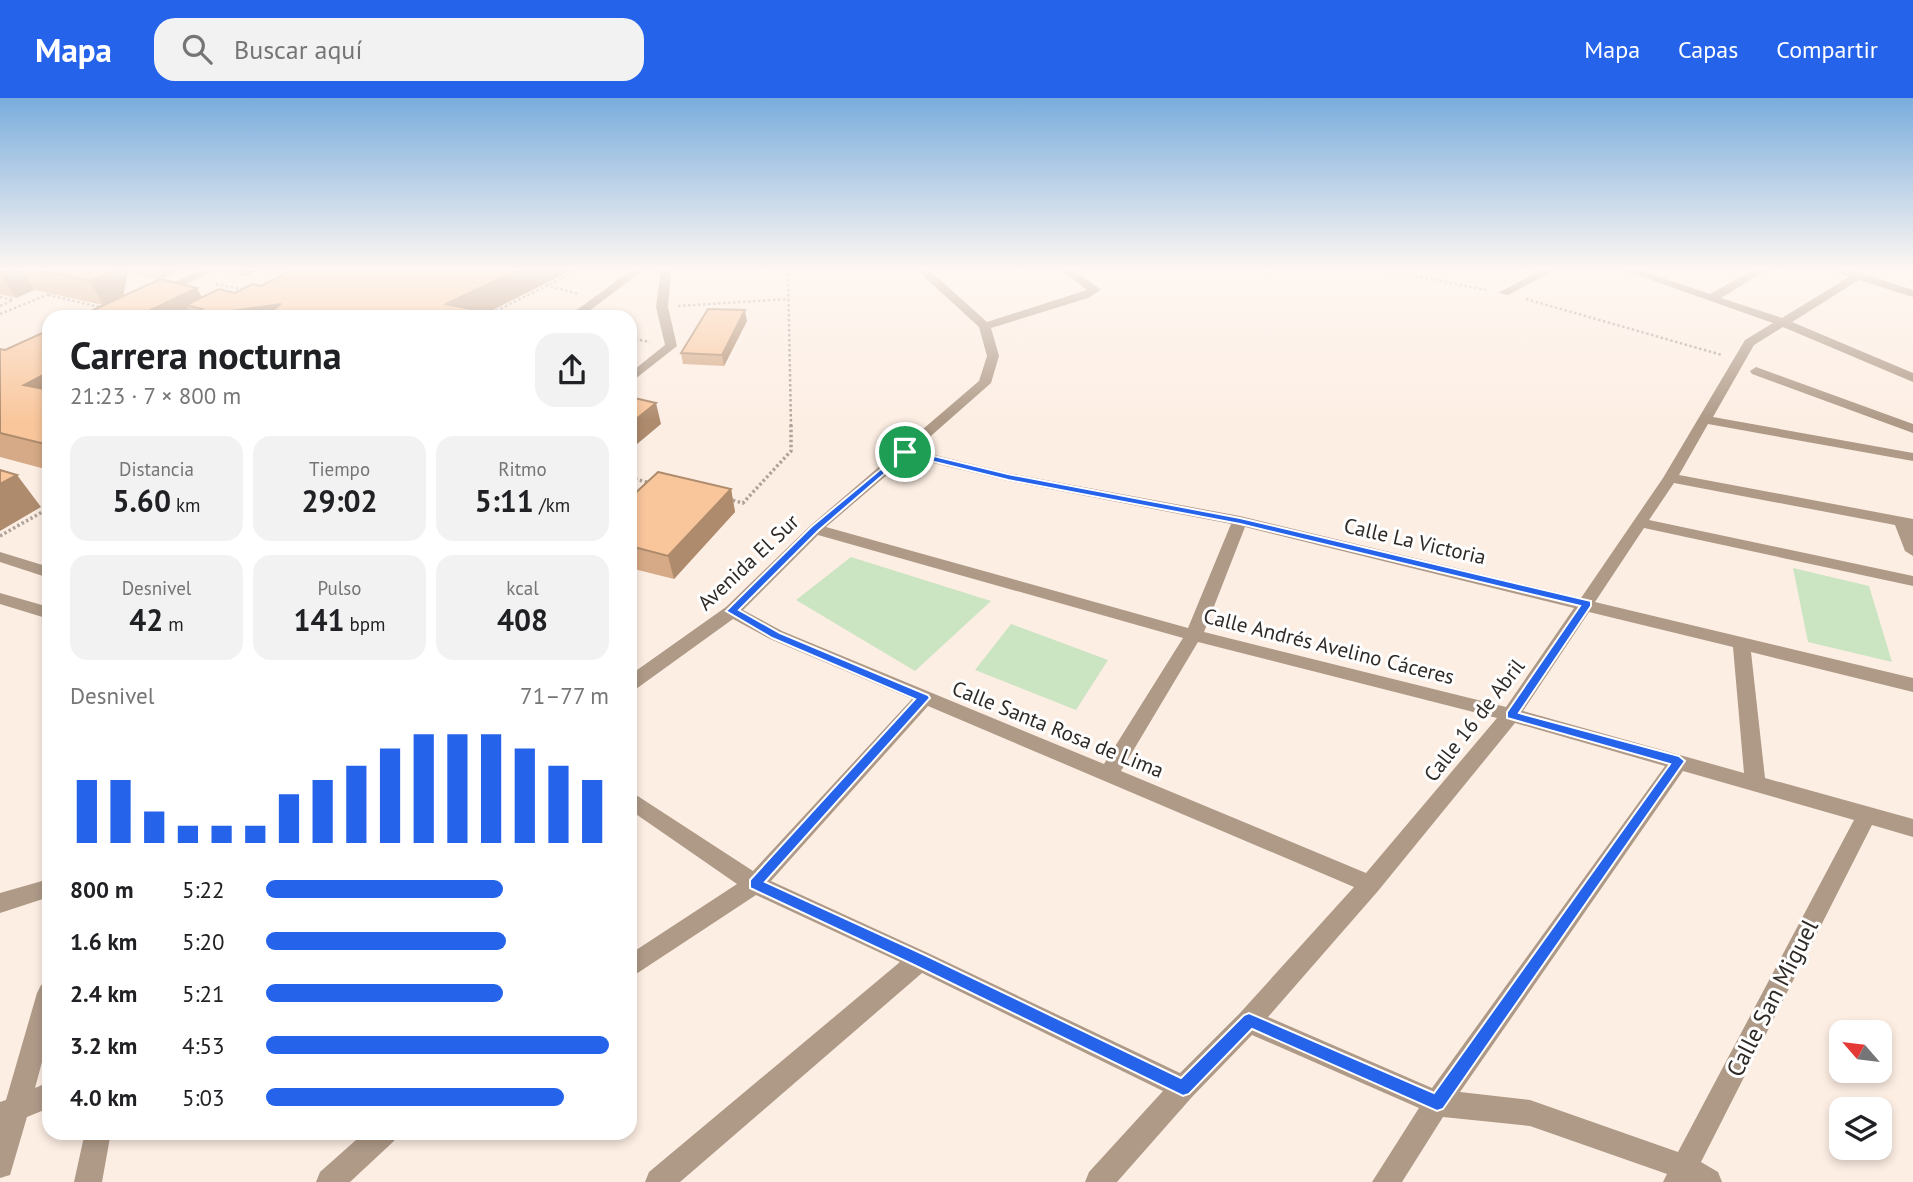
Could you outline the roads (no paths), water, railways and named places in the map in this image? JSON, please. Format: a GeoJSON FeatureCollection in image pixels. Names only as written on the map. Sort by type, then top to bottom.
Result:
{"type":"FeatureCollection","features":[{"type":"Feature","properties":{"kind":"street"},"geometry":{"type":"LineString","coordinates":[[637,373],[671,346],[665,320]]}},
{"type":"Feature","properties":{"kind":"street"},"geometry":{"type":"LineString","coordinates":[[977,320],[985,327],[1009,320]]}},
{"type":"Feature","properties":{"kind":"street"},"geometry":{"type":"LineString","coordinates":[[1774,320],[1907,375],[1913,365]]}},
{"type":"Feature","properties":{"kind":"street","name":"Calle 16 de Abril"},"geometry":{"type":"LineString","coordinates":[[1099,1182],[1370,884],[1511,715],[1670,478],[1703,419],[1748,366],[1749,344],[1786,320]]}},
{"type":"Feature","properties":{"kind":"street","name":"Avenida El Sur"},"geometry":{"type":"LineString","coordinates":[[637,679],[732,611],[815,529],[985,383],[993,356],[985,327]]}},
{"type":"Feature","properties":{"kind":"street"},"geometry":{"type":"LineString","coordinates":[[1748,366],[1913,429]]}},
{"type":"Feature","properties":{"kind":"street"},"geometry":{"type":"LineString","coordinates":[[1703,419],[1913,457]]}},
{"type":"Feature","properties":{"kind":"street","name":"Calle La Victoria"},"geometry":{"type":"LineString","coordinates":[[905,452],[1008,477],[1240,521],[1587,604],[1742,645],[1913,684]]}},
{"type":"Feature","properties":{"kind":"street"},"geometry":{"type":"LineString","coordinates":[[1670,478],[1907,523],[1913,551]]}},
{"type":"Feature","properties":{"kind":"street"},"geometry":{"type":"LineString","coordinates":[[1109,773],[1194,635],[1240,521]]}},
{"type":"Feature","properties":{"kind":"street"},"geometry":{"type":"LineString","coordinates":[[1640,523],[1913,581]]}},
{"type":"Feature","properties":{"kind":"street","name":"Calle Andrés Avelino Cáceres"},"geometry":{"type":"LineString","coordinates":[[815,529],[1194,635],[1511,715],[1913,828]]}},
{"type":"Feature","properties":{"kind":"street"},"geometry":{"type":"LineString","coordinates":[[0,557],[42,571]]}},
{"type":"Feature","properties":{"kind":"street"},"geometry":{"type":"LineString","coordinates":[[0,598],[42,611]]}},
{"type":"Feature","properties":{"kind":"street","name":"Calle Santa Rosa de Lima"},"geometry":{"type":"LineString","coordinates":[[732,611],[776,635],[923,698],[1109,773],[1370,884]]}},
{"type":"Feature","properties":{"kind":"street"},"geometry":{"type":"LineString","coordinates":[[1742,645],[1755,783]]}},
{"type":"Feature","properties":{"kind":"street"},"geometry":{"type":"LineString","coordinates":[[637,962],[755,884],[923,698]]}},
{"type":"Feature","properties":{"kind":"street"},"geometry":{"type":"LineString","coordinates":[[1386,1182],[1437,1103],[1679,761]]}},
{"type":"Feature","properties":{"kind":"street"},"geometry":{"type":"LineString","coordinates":[[637,804],[755,884],[920,960],[1183,1088]]}},
{"type":"Feature","properties":{"kind":"street","name":"Calle San Miguel"},"geometry":{"type":"LineString","coordinates":[[1681,1175],[1867,814]]}},
{"type":"Feature","properties":{"kind":"street"},"geometry":{"type":"LineString","coordinates":[[0,903],[42,890]]}},
{"type":"Feature","properties":{"kind":"street"},"geometry":{"type":"LineString","coordinates":[[659,1182],[920,960]]}},
{"type":"Feature","properties":{"kind":"street"},"geometry":{"type":"LineString","coordinates":[[0,1165],[9,1110],[42,1013]]}},
{"type":"Feature","properties":{"kind":"street"},"geometry":{"type":"LineString","coordinates":[[1249,1020],[1437,1103],[1530,1113],[1681,1175],[1708,1182]]}},
{"type":"Feature","properties":{"kind":"street"},"geometry":{"type":"LineString","coordinates":[[9,1110],[42,1098]]}},
{"type":"Feature","properties":{"kind":"street"},"geometry":{"type":"LineString","coordinates":[[88,1182],[96,1140]]}},
{"type":"Feature","properties":{"kind":"street"},"geometry":{"type":"LineString","coordinates":[[330,1182],[376,1140]]}}]}
